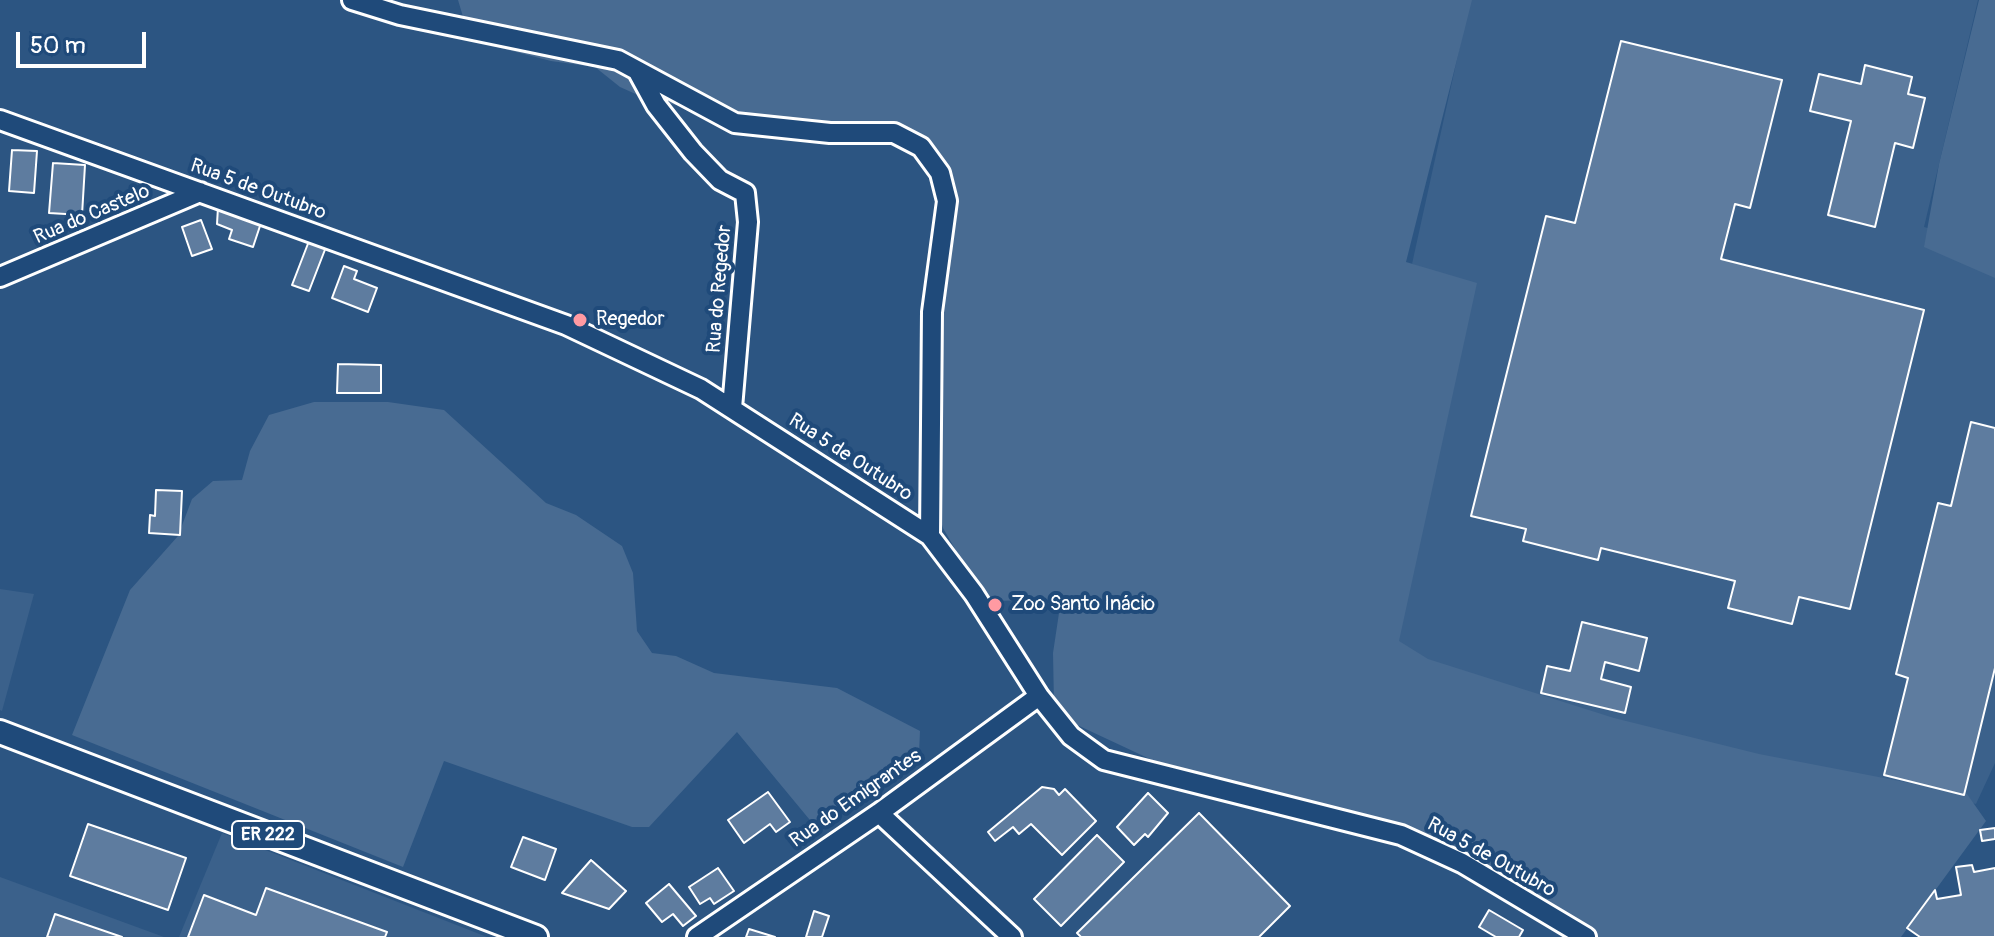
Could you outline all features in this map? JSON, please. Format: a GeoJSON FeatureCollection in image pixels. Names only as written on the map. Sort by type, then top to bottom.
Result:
{"type":"FeatureCollection","features":[{"type":"Feature","properties":{"kind":"main road","name":"ER 222"},"geometry":{"type":"LineString","coordinates":[[0,732],[536,937]]}},
{"type":"Feature","properties":{"kind":"street"},"geometry":{"type":"LineString","coordinates":[[352,0],[400,15],[618,60],[735,123],[830,133],[894,133],[921,147],[940,173],[947,201],[932,312],[930,536]]}},
{"type":"Feature","properties":{"kind":"street","name":"Rua do Regedor"},"geometry":{"type":"LineString","coordinates":[[638,72],[656,105],[693,152],[720,180],[745,193],[748,222],[732,408]]}},
{"type":"Feature","properties":{"kind":"street","name":"Rua 5 de Outubro"},"geometry":{"type":"LineString","coordinates":[[0,120],[566,325],[701,389],[930,536],[974,594],[1039,696],[1071,736],[1104,760],[1401,835],[1462,863],[1586,937]]}},
{"type":"Feature","properties":{"kind":"street","name":"Rua do Castelo"},"geometry":{"type":"LineString","coordinates":[[0,277],[200,192]]}},
{"type":"Feature","properties":{"kind":"street","name":"Rua do Emigrantes"},"geometry":{"type":"LineString","coordinates":[[697,937],[879,813],[1039,696]]}},
{"type":"Feature","properties":{"kind":"street"},"geometry":{"type":"LineString","coordinates":[[879,813],[1012,937]]}},
{"type":"Feature","properties":{"kind":"shaded area"},"geometry":{"type":"Polygon","coordinates":[[[458,0],[1472,0],[1406,262],[1477,283],[1399,641],[1428,659],[1614,718],[1759,754],[1967,794],[1986,821],[1901,937],[1569,937],[1424,849],[1315,802],[1167,767],[1075,724],[1054,704],[1053,653],[1059,613],[1044,600],[985,601],[943,528],[925,469],[939,205],[933,169],[902,139],[753,119],[649,100],[620,87],[595,67],[551,61],[470,40],[458,0]]]}},
{"type":"Feature","properties":{"kind":"shaded area"},"geometry":{"type":"Polygon","coordinates":[[[1470,0],[1978,0],[1924,227],[1995,246],[1995,763],[1976,804],[1702,742],[1358,718],[1468,284],[1412,264],[1470,0]]]}},
{"type":"Feature","properties":{"kind":"shaded area"},"geometry":{"type":"Polygon","coordinates":[[[1979,0],[1995,0],[1995,278],[1924,247],[1939,164],[1979,0]]]}},
{"type":"Feature","properties":{"kind":"shaded area"},"geometry":{"type":"Polygon","coordinates":[[[314,402],[388,402],[444,410],[546,503],[576,515],[622,546],[633,573],[637,631],[652,653],[676,656],[714,673],[837,688],[920,731],[919,753],[814,825],[737,732],[649,827],[632,827],[444,761],[403,867],[72,735],[130,590],[178,536],[192,499],[213,481],[242,480],[250,451],[269,415],[314,402]]]}},
{"type":"Feature","properties":{"kind":"shaded area"},"geometry":{"type":"Polygon","coordinates":[[[0,589],[34,594],[2,711],[0,710],[0,589]]]}},
{"type":"Feature","properties":{"kind":"shaded area"},"geometry":{"type":"Polygon","coordinates":[[[222,833],[487,937],[179,937],[222,833]]]}},
{"type":"Feature","properties":{"kind":"shaded area"},"geometry":{"type":"Polygon","coordinates":[[[0,877],[164,937],[0,937],[0,877]]]}},
{"type":"Feature","properties":{"kind":"building"},"geometry":{"type":"Polygon","coordinates":[[[1621,41],[1782,80],[1750,208],[1735,204],[1721,259],[1924,310],[1850,609],[1799,597],[1792,624],[1728,608],[1735,581],[1601,548],[1598,560],[1523,541],[1526,529],[1471,516],[1546,216],[1575,223],[1621,41]]]}},
{"type":"Feature","properties":{"kind":"building"},"geometry":{"type":"Polygon","coordinates":[[[1865,65],[1912,77],[1908,94],[1925,98],[1913,148],[1895,143],[1875,227],[1828,215],[1851,121],[1810,111],[1819,74],[1861,84],[1865,65]]]}},
{"type":"Feature","properties":{"kind":"building"},"geometry":{"type":"Polygon","coordinates":[[[12,150],[37,151],[34,193],[9,191],[12,150]]]}},
{"type":"Feature","properties":{"kind":"building"},"geometry":{"type":"Polygon","coordinates":[[[53,163],[85,165],[82,215],[49,213],[53,163]]]}},
{"type":"Feature","properties":{"kind":"building"},"geometry":{"type":"Polygon","coordinates":[[[218,207],[261,223],[253,247],[229,239],[232,230],[217,224],[218,207]]]}},
{"type":"Feature","properties":{"kind":"building"},"geometry":{"type":"Polygon","coordinates":[[[201,220],[212,249],[192,256],[182,227],[201,220]]]}},
{"type":"Feature","properties":{"kind":"building"},"geometry":{"type":"Polygon","coordinates":[[[309,241],[326,247],[309,291],[292,285],[309,241]]]}},
{"type":"Feature","properties":{"kind":"building"},"geometry":{"type":"Polygon","coordinates":[[[344,266],[357,271],[354,279],[377,288],[368,312],[332,298],[344,266]]]}},
{"type":"Feature","properties":{"kind":"building"},"geometry":{"type":"Polygon","coordinates":[[[338,364],[381,365],[381,393],[337,393],[338,364]]]}},
{"type":"Feature","properties":{"kind":"building"},"geometry":{"type":"Polygon","coordinates":[[[1971,422],[1995,428],[1995,668],[1964,795],[1884,775],[1908,678],[1896,674],[1938,503],[1951,506],[1971,422]]]}},
{"type":"Feature","properties":{"kind":"building"},"geometry":{"type":"Polygon","coordinates":[[[156,490],[182,491],[180,535],[149,533],[150,515],[155,516],[156,490]]]}},
{"type":"Feature","properties":{"kind":"building"},"geometry":{"type":"Polygon","coordinates":[[[1582,622],[1647,638],[1639,671],[1605,662],[1601,679],[1631,687],[1625,713],[1541,693],[1547,666],[1570,671],[1582,622]]]}},
{"type":"Feature","properties":{"kind":"building"},"geometry":{"type":"Polygon","coordinates":[[[1042,787],[1054,789],[1059,795],[1065,789],[1096,821],[1062,855],[1031,824],[1019,834],[1013,827],[995,841],[988,832],[1042,787]]]}},
{"type":"Feature","properties":{"kind":"building"},"geometry":{"type":"Polygon","coordinates":[[[768,792],[790,822],[776,832],[770,824],[744,843],[728,820],[768,792]]]}},
{"type":"Feature","properties":{"kind":"building"},"geometry":{"type":"Polygon","coordinates":[[[1148,793],[1168,813],[1148,837],[1145,834],[1134,845],[1117,827],[1148,793]]]}},
{"type":"Feature","properties":{"kind":"building"},"geometry":{"type":"Polygon","coordinates":[[[1199,813],[1290,906],[1259,937],[1081,937],[1077,933],[1199,813]]]}},
{"type":"Feature","properties":{"kind":"building"},"geometry":{"type":"Polygon","coordinates":[[[88,824],[186,858],[168,910],[70,876],[88,824]]]}},
{"type":"Feature","properties":{"kind":"building"},"geometry":{"type":"Polygon","coordinates":[[[1995,828],[1995,839],[1982,841],[1980,830],[1995,828]]]}},
{"type":"Feature","properties":{"kind":"building"},"geometry":{"type":"Polygon","coordinates":[[[1097,835],[1124,862],[1061,926],[1034,899],[1097,835]]]}},
{"type":"Feature","properties":{"kind":"building"},"geometry":{"type":"Polygon","coordinates":[[[523,837],[556,849],[545,880],[511,867],[523,837]]]}},
{"type":"Feature","properties":{"kind":"building"},"geometry":{"type":"Polygon","coordinates":[[[591,860],[626,891],[609,909],[562,893],[591,860]]]}},
{"type":"Feature","properties":{"kind":"building"},"geometry":{"type":"Polygon","coordinates":[[[1972,865],[1974,872],[1995,868],[1995,937],[1920,937],[1907,928],[1935,890],[1937,899],[1961,895],[1956,867],[1972,865]]]}},
{"type":"Feature","properties":{"kind":"building"},"geometry":{"type":"Polygon","coordinates":[[[718,868],[734,891],[714,904],[710,898],[700,904],[689,887],[718,868]]]}},
{"type":"Feature","properties":{"kind":"building"},"geometry":{"type":"Polygon","coordinates":[[[669,884],[696,916],[683,926],[673,914],[662,922],[646,903],[669,884]]]}},
{"type":"Feature","properties":{"kind":"building"},"geometry":{"type":"Polygon","coordinates":[[[266,888],[387,932],[385,937],[188,937],[204,895],[256,915],[266,888]]]}},
{"type":"Feature","properties":{"kind":"building"},"geometry":{"type":"Polygon","coordinates":[[[1489,910],[1523,930],[1519,937],[1496,937],[1479,927],[1489,910]]]}},
{"type":"Feature","properties":{"kind":"building"},"geometry":{"type":"Polygon","coordinates":[[[814,911],[829,916],[822,937],[806,937],[814,911]]]}},
{"type":"Feature","properties":{"kind":"building"},"geometry":{"type":"Polygon","coordinates":[[[55,914],[122,937],[47,937],[55,914]]]}},
{"type":"Feature","properties":{"kind":"building"},"geometry":{"type":"Polygon","coordinates":[[[749,929],[775,937],[746,937],[749,929]]]}},
{"type":"Feature","properties":{"kind":"place","name":"Regedor"},"geometry":{"type":"Point","coordinates":[580,320]}},
{"type":"Feature","properties":{"kind":"place","name":"Zoo Santo Inácio"},"geometry":{"type":"Point","coordinates":[995,605]}}]}
